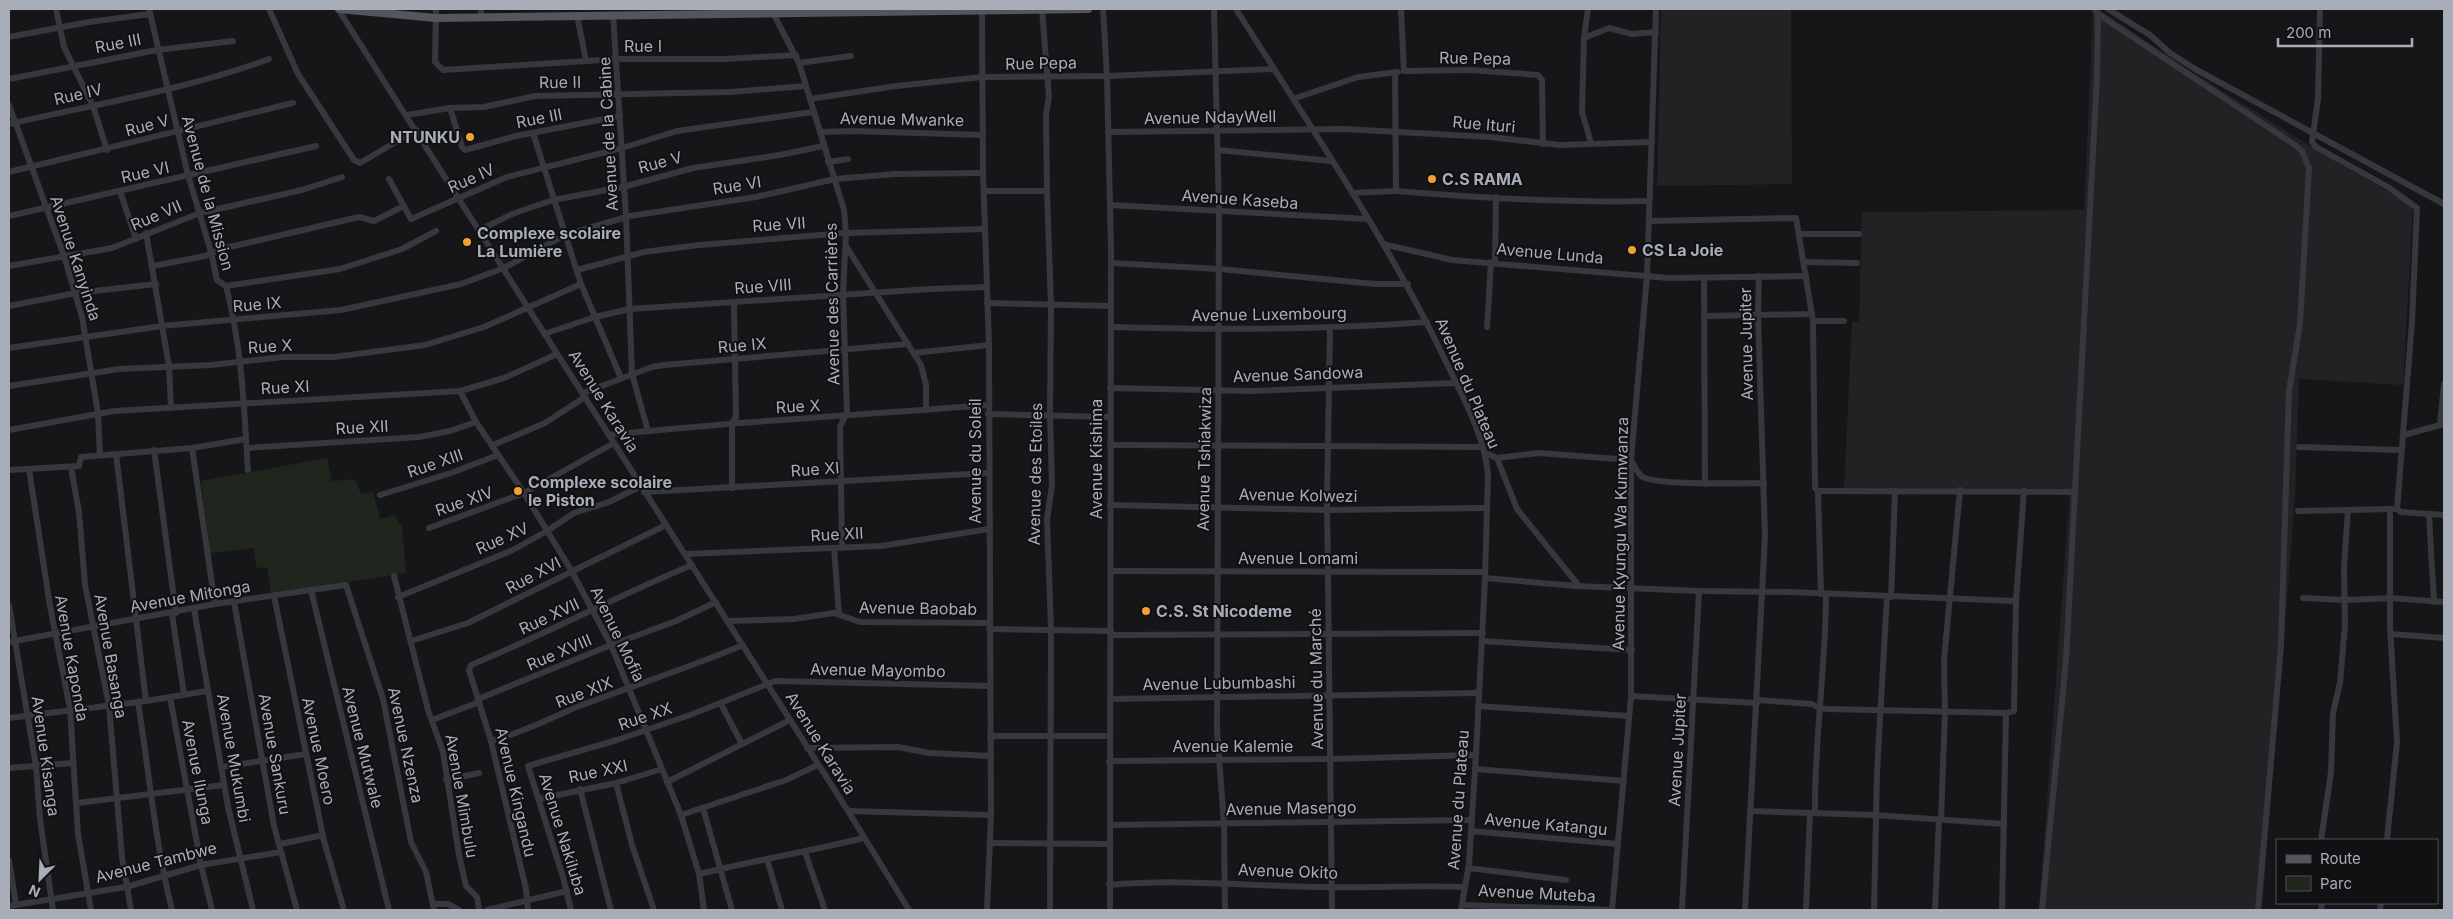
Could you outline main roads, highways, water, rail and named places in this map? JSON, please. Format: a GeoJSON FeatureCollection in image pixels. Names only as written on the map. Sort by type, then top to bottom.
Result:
{"type":"FeatureCollection","features":[{"type":"Feature","properties":{"kind":"main road"},"geometry":{"type":"LineString","coordinates":[[339,9],[436,18],[481,13],[576,15],[643,11],[749,11],[772,13],[814,10],[982,11],[1088,9]]}},
{"type":"Feature","properties":{"kind":"place","name":"NTUNKU"},"geometry":{"type":"Point","coordinates":[470,137]}},
{"type":"Feature","properties":{"kind":"place","name":"C.S RAMA"},"geometry":{"type":"Point","coordinates":[1432,179]}},
{"type":"Feature","properties":{"kind":"place","name":"Complexe scolaire La Lumière"},"geometry":{"type":"Point","coordinates":[467,242]}},
{"type":"Feature","properties":{"kind":"place","name":"CS La Joie"},"geometry":{"type":"Point","coordinates":[1632,250]}},
{"type":"Feature","properties":{"kind":"place","name":"Complexe scolaire le Piston"},"geometry":{"type":"Point","coordinates":[518,491]}},
{"type":"Feature","properties":{"kind":"place","name":"C.S. St Nicodeme"},"geometry":{"type":"Point","coordinates":[1146,611]}}]}
